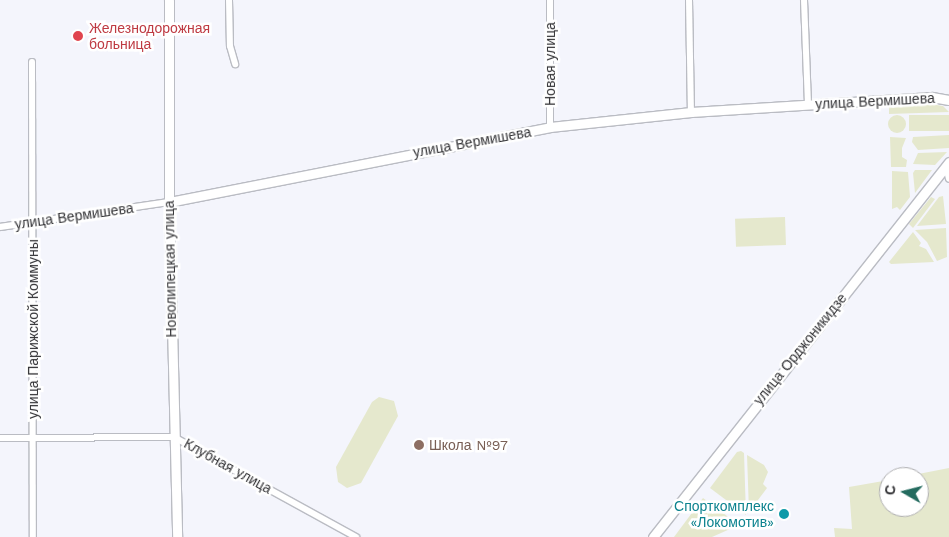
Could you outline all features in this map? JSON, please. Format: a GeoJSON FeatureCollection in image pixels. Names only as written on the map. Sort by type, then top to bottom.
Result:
{"type":"FeatureCollection","features":[{"type":"Feature","properties":{"kind":"street","name":"Новолипецкая улица"},"geometry":{"type":"LineString","coordinates":[[169,0],[169,202],[177,537]]}},
{"type":"Feature","properties":{"kind":"street"},"geometry":{"type":"LineString","coordinates":[[229,0],[230,46],[235,64]]}},
{"type":"Feature","properties":{"kind":"street","name":"Новая улица"},"geometry":{"type":"LineString","coordinates":[[550,0],[550,127]]}},
{"type":"Feature","properties":{"kind":"street"},"geometry":{"type":"LineString","coordinates":[[689,0],[691,112]]}},
{"type":"Feature","properties":{"kind":"street"},"geometry":{"type":"LineString","coordinates":[[804,0],[808,104]]}},
{"type":"Feature","properties":{"kind":"street","name":"улица Парижской Коммуны"},"geometry":{"type":"LineString","coordinates":[[32,62],[33,537]]}},
{"type":"Feature","properties":{"kind":"street","name":"улица Вермишева"},"geometry":{"type":"LineString","coordinates":[[0,227],[32,220],[169,202],[550,127],[691,112],[808,104],[932,97],[949,100]]}},
{"type":"Feature","properties":{"kind":"street"},"geometry":{"type":"LineString","coordinates":[[948,164],[949,179]]}},
{"type":"Feature","properties":{"kind":"street","name":"улица Орджоникидзе"},"geometry":{"type":"LineString","coordinates":[[653,537],[948,164]]}},
{"type":"Feature","properties":{"kind":"street","name":"Клубная улица"},"geometry":{"type":"LineString","coordinates":[[0,438],[174,437],[356,537]]}},
{"type":"Feature","properties":{"kind":"green space"},"geometry":{"type":"Polygon","coordinates":[[[930,104],[943,106],[949,112],[889,114],[889,106],[930,104]]]}},
{"type":"Feature","properties":{"kind":"green space"},"geometry":{"type":"Polygon","coordinates":[[[897,115],[903,118],[906,124],[903,130],[897,133],[891,130],[888,124],[891,118],[897,115]]]}},
{"type":"Feature","properties":{"kind":"green space"},"geometry":{"type":"Polygon","coordinates":[[[909,115],[949,115],[949,131],[909,131],[909,115]]]}},
{"type":"Feature","properties":{"kind":"green space"},"geometry":{"type":"Polygon","coordinates":[[[949,135],[949,148],[918,150],[912,142],[913,137],[949,135]]]}},
{"type":"Feature","properties":{"kind":"green space"},"geometry":{"type":"Polygon","coordinates":[[[890,137],[906,138],[902,148],[902,157],[907,160],[906,167],[891,167],[890,137]]]}},
{"type":"Feature","properties":{"kind":"green space"},"geometry":{"type":"Polygon","coordinates":[[[947,152],[935,165],[913,164],[918,153],[947,152]]]}},
{"type":"Feature","properties":{"kind":"green space"},"geometry":{"type":"Polygon","coordinates":[[[915,170],[932,170],[915,193],[913,173],[915,170]]]}},
{"type":"Feature","properties":{"kind":"green space"},"geometry":{"type":"Polygon","coordinates":[[[892,171],[908,172],[910,197],[900,210],[897,207],[892,209],[892,171]]]}},
{"type":"Feature","properties":{"kind":"green space"},"geometry":{"type":"Polygon","coordinates":[[[943,196],[946,224],[917,226],[939,197],[943,196]]]}},
{"type":"Feature","properties":{"kind":"green space"},"geometry":{"type":"Polygon","coordinates":[[[931,197],[935,199],[913,228],[909,224],[931,197]]]}},
{"type":"Feature","properties":{"kind":"green space"},"geometry":{"type":"Polygon","coordinates":[[[785,217],[786,245],[736,247],[735,219],[785,217]]]}},
{"type":"Feature","properties":{"kind":"green space"},"geometry":{"type":"Polygon","coordinates":[[[946,228],[947,257],[937,261],[927,242],[915,230],[946,228]]]}},
{"type":"Feature","properties":{"kind":"green space"},"geometry":{"type":"Polygon","coordinates":[[[913,232],[921,243],[919,246],[926,249],[934,262],[891,264],[889,262],[913,232]]]}},
{"type":"Feature","properties":{"kind":"green space"},"geometry":{"type":"Polygon","coordinates":[[[379,397],[394,401],[398,416],[361,483],[347,488],[338,482],[336,467],[372,402],[379,397]]]}},
{"type":"Feature","properties":{"kind":"green space"},"geometry":{"type":"Polygon","coordinates":[[[741,451],[744,453],[746,515],[710,488],[737,452],[741,451]]]}},
{"type":"Feature","properties":{"kind":"green space"},"geometry":{"type":"Polygon","coordinates":[[[747,455],[764,465],[768,472],[763,484],[767,488],[749,512],[747,455]]]}},
{"type":"Feature","properties":{"kind":"green space"},"geometry":{"type":"Polygon","coordinates":[[[949,468],[949,537],[835,537],[834,528],[852,529],[849,487],[879,482],[879,517],[929,517],[929,472],[949,468]]]}},
{"type":"Feature","properties":{"kind":"green space"},"geometry":{"type":"Polygon","coordinates":[[[703,498],[739,525],[712,537],[674,537],[703,498]]]}},
{"type":"Feature","properties":{"kind":"place","name":"Железнодорожная больница"},"geometry":{"type":"Point","coordinates":[78,36]}},
{"type":"Feature","properties":{"kind":"place","name":"Школа №97"},"geometry":{"type":"Point","coordinates":[419,445]}},
{"type":"Feature","properties":{"kind":"place","name":"Спорткомплекс «Локомотив»"},"geometry":{"type":"Point","coordinates":[784,514]}}]}
